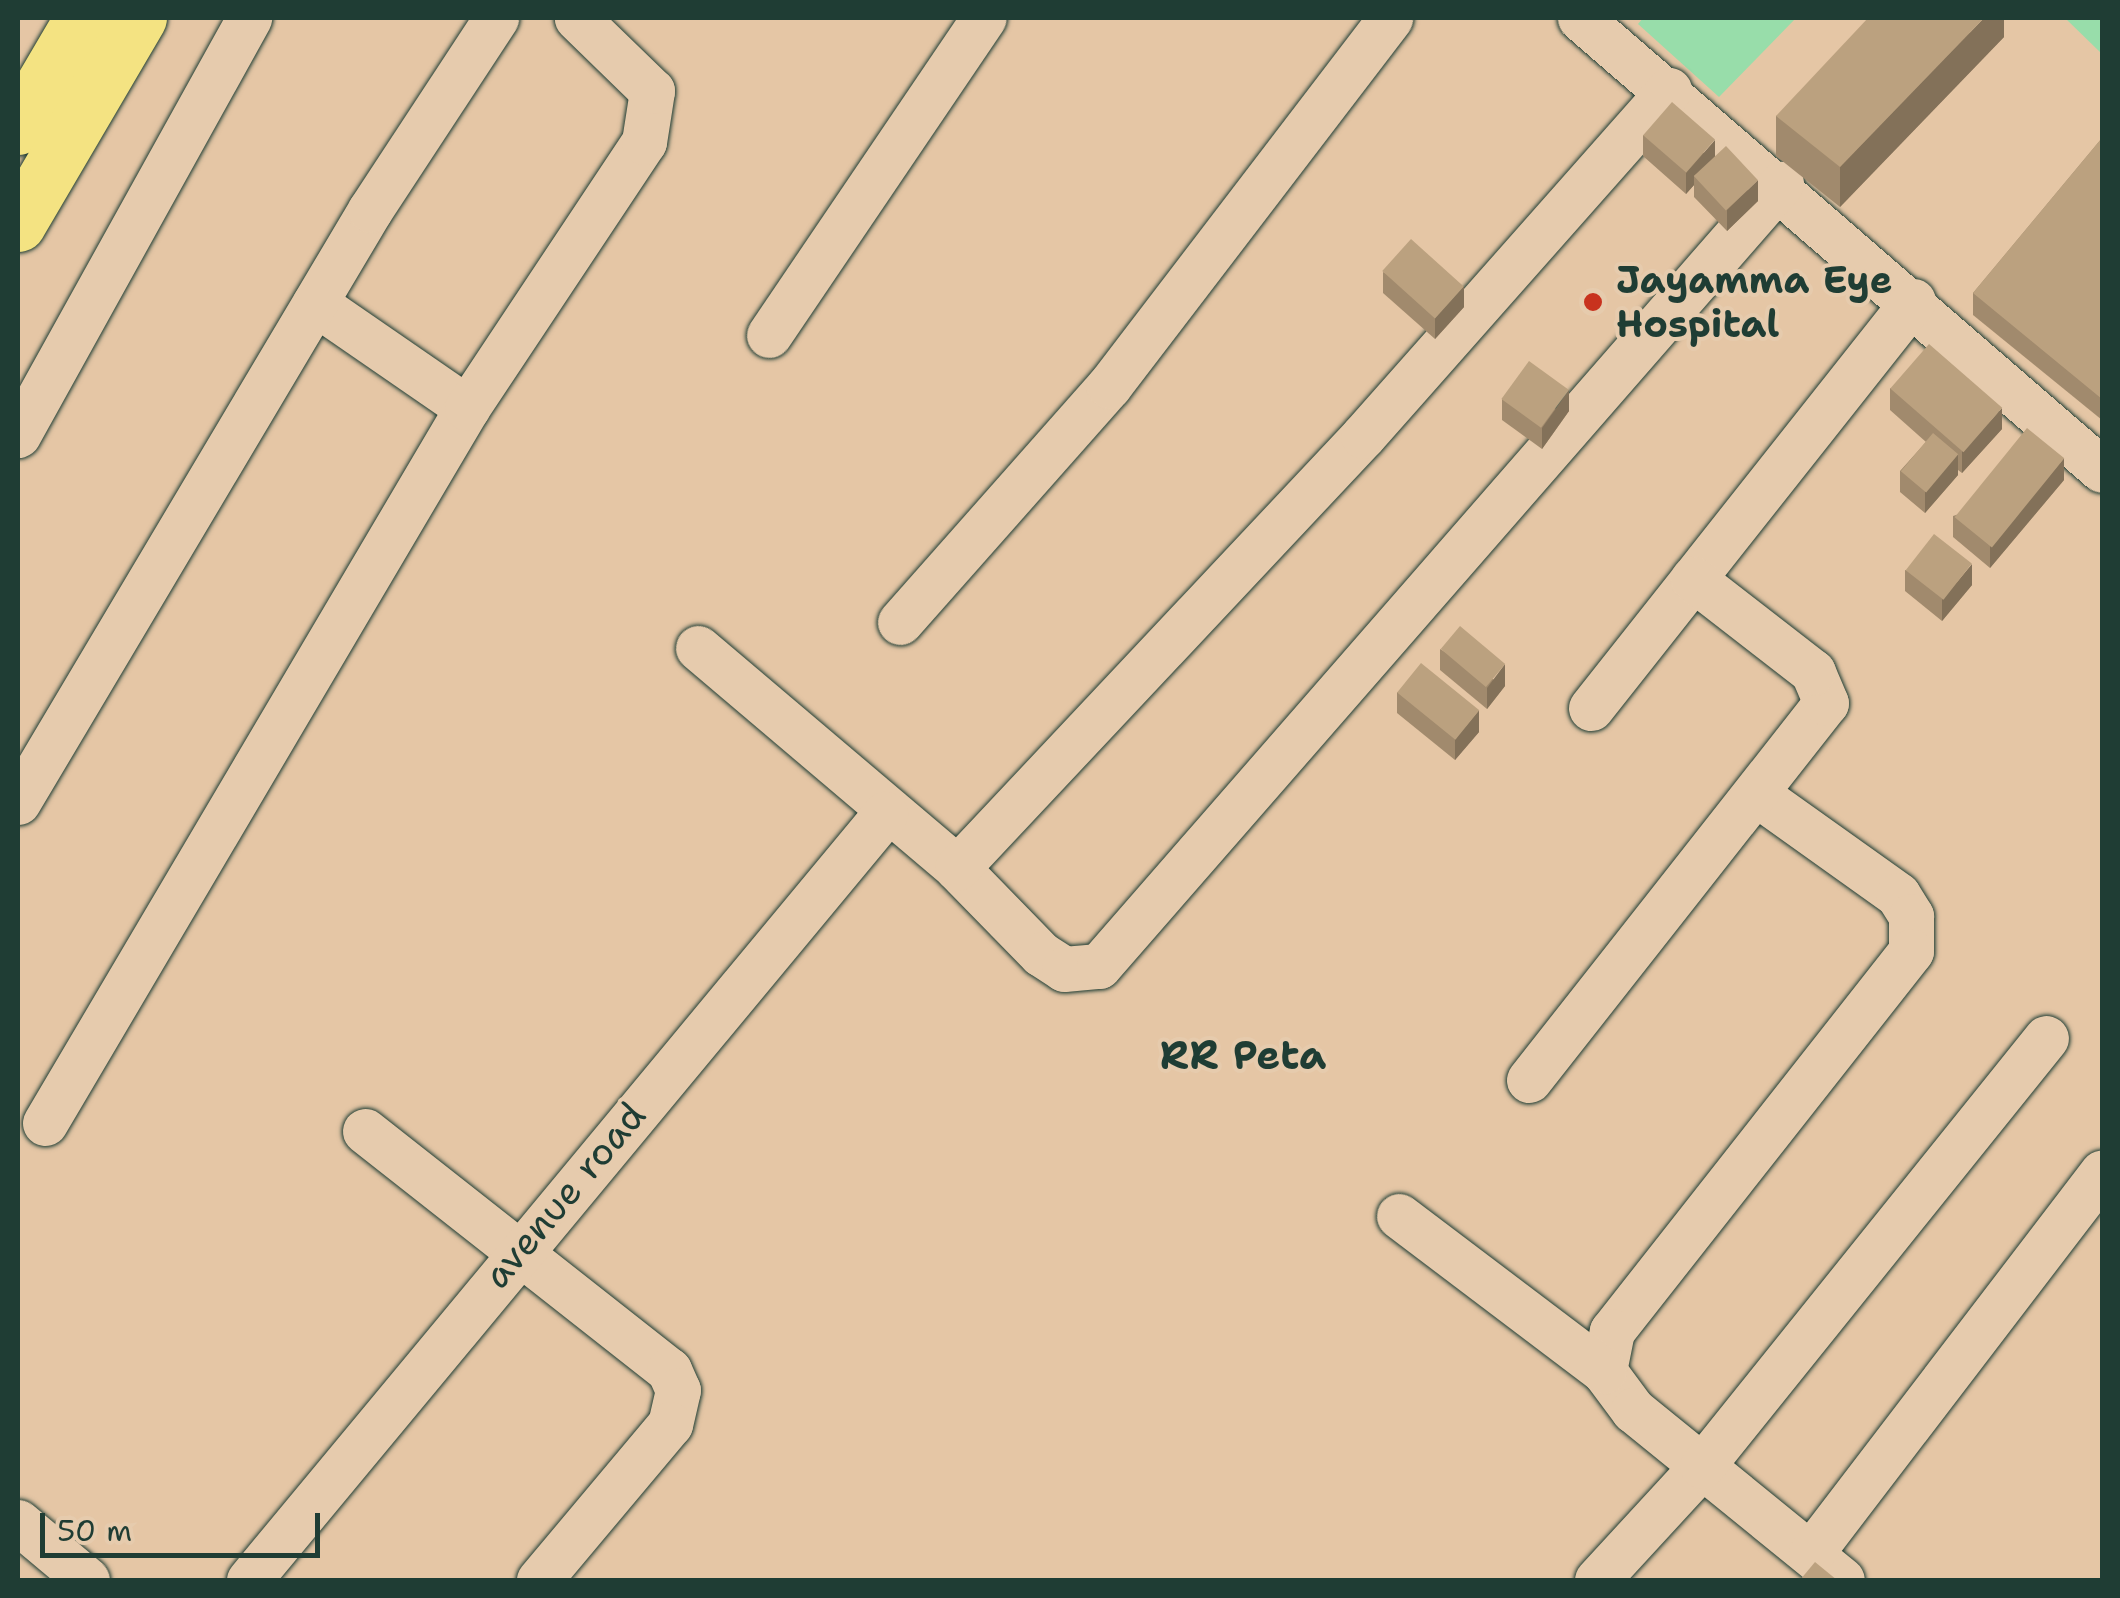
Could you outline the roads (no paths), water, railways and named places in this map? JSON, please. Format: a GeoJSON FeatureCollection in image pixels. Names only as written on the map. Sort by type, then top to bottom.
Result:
{"type":"FeatureCollection","features":[{"type":"Feature","properties":{"kind":"main road"},"geometry":{"type":"LineString","coordinates":[[18,224],[36,114],[82,18]]}},
{"type":"Feature","properties":{"kind":"main road"},"geometry":{"type":"LineString","coordinates":[[36,114],[139,18]]}},
{"type":"Feature","properties":{"kind":"street"},"geometry":{"type":"LineString","coordinates":[[36,114],[49,18]]}},
{"type":"Feature","properties":{"kind":"street"},"geometry":{"type":"LineString","coordinates":[[18,435],[249,18]]}},
{"type":"Feature","properties":{"kind":"street"},"geometry":{"type":"LineString","coordinates":[[18,802],[315,303],[496,18]]}},
{"type":"Feature","properties":{"kind":"street"},"geometry":{"type":"LineString","coordinates":[[45,1122],[467,408],[652,118],[652,91],[632,63],[577,18]]}},
{"type":"Feature","properties":{"kind":"street"},"geometry":{"type":"LineString","coordinates":[[770,335],[984,18]]}},
{"type":"Feature","properties":{"kind":"street"},"geometry":{"type":"LineString","coordinates":[[900,622],[1109,386],[1390,18]]}},
{"type":"Feature","properties":{"kind":"street"},"geometry":{"type":"LineString","coordinates":[[1580,18],[1781,184],[2102,470]]}},
{"type":"Feature","properties":{"kind":"street"},"geometry":{"type":"LineString","coordinates":[[957,868],[1363,436],[1670,90]]}},
{"type":"Feature","properties":{"kind":"street"},"geometry":{"type":"LineString","coordinates":[[698,648],[885,814],[957,868],[1041,954],[1064,968],[1099,966],[1781,184]]}},
{"type":"Feature","properties":{"kind":"street"},"geometry":{"type":"LineString","coordinates":[[1591,708],[1913,301]]}},
{"type":"Feature","properties":{"kind":"street"},"geometry":{"type":"LineString","coordinates":[[315,303],[467,408]]}},
{"type":"Feature","properties":{"kind":"street"},"geometry":{"type":"LineString","coordinates":[[1529,1080],[1818,719],[1825,688],[1694,579]]}},
{"type":"Feature","properties":{"kind":"street"},"geometry":{"type":"LineString","coordinates":[[1604,1371],[1612,1331],[1911,951],[1911,916],[1898,895],[1758,795]]}},
{"type":"Feature","properties":{"kind":"street","name":"avenue road"},"geometry":{"type":"LineString","coordinates":[[249,1580],[516,1251],[885,814]]}},
{"type":"Feature","properties":{"kind":"street"},"geometry":{"type":"LineString","coordinates":[[1597,1580],[1702,1466],[2046,1038]]}},
{"type":"Feature","properties":{"kind":"street"},"geometry":{"type":"LineString","coordinates":[[366,1132],[669,1370],[678,1390],[670,1424],[539,1580]]}},
{"type":"Feature","properties":{"kind":"street"},"geometry":{"type":"LineString","coordinates":[[1399,1216],[1604,1371],[1633,1410],[1826,1567],[2102,1173]]}},
{"type":"Feature","properties":{"kind":"street"},"geometry":{"type":"LineString","coordinates":[[18,1522],[87,1580]]}},
{"type":"Feature","properties":{"kind":"place","name":"Jayamma Eye Hospital"},"geometry":{"type":"Point","coordinates":[1593,302]}},
{"type":"Feature","properties":{"kind":"district","name":"RR Peta"},"geometry":{"type":"Point","coordinates":[1243,1055]}}]}
